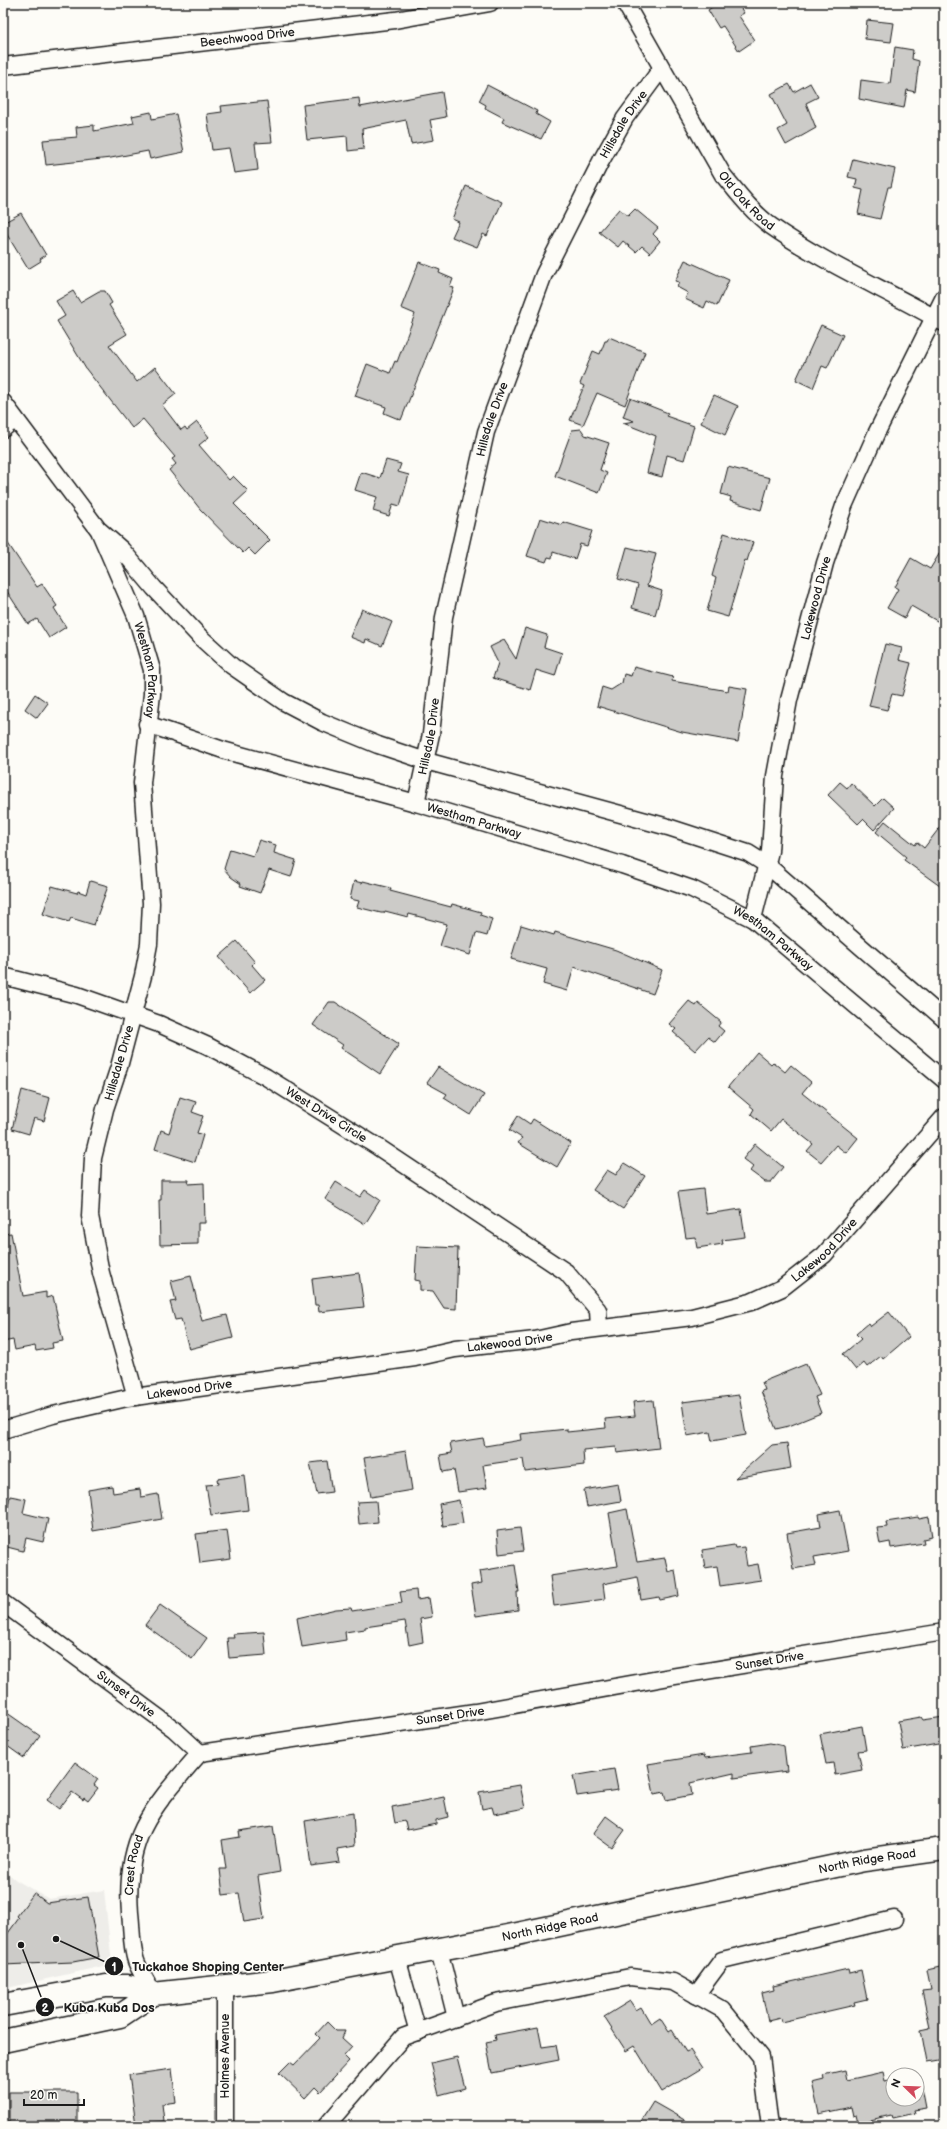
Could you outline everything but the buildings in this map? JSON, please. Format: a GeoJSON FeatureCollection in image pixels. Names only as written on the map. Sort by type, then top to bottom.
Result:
{"type":"FeatureCollection","features":[{"type":"Feature","properties":{"kind":"main road","name":"North Ridge Road"},"geometry":{"type":"LineString","coordinates":[[3,2005],[106,1986],[128,1986],[154,1994],[273,1981],[440,1950],[864,1860],[944,1849]]}},
{"type":"Feature","properties":{"kind":"main road","name":"North Ridge Road"},"geometry":{"type":"LineString","coordinates":[[3,2041],[120,2016],[154,1994]]}},
{"type":"Feature","properties":{"kind":"street","name":"Beechwood Drive"},"geometry":{"type":"LineString","coordinates":[[3,66],[395,20],[490,3]]}},
{"type":"Feature","properties":{"kind":"street","name":"Old Oak Road"},"geometry":{"type":"LineString","coordinates":[[625,3],[723,174],[740,196],[770,225],[825,259],[939,320]]}},
{"type":"Feature","properties":{"kind":"street","name":"Hillsdale Drive"},"geometry":{"type":"LineString","coordinates":[[416,803],[426,761],[444,617],[486,432],[544,274],[622,124],[661,68]]}},
{"type":"Feature","properties":{"kind":"street","name":"Lakewood Drive"},"geometry":{"type":"LineString","coordinates":[[753,919],[767,865],[775,776],[789,700],[825,562],[844,506],[876,434],[939,320],[944,297]]}},
{"type":"Feature","properties":{"kind":"street","name":"Westham Parkway"},"geometry":{"type":"LineString","coordinates":[[3,402],[9,424],[98,528],[122,550],[154,588],[200,637],[232,666],[284,702],[322,722],[378,745],[426,761],[668,827],[748,853],[767,865],[944,1019]]}},
{"type":"Feature","properties":{"kind":"street","name":"Westham Parkway"},"geometry":{"type":"LineString","coordinates":[[98,528],[136,616],[152,670],[152,694],[147,724],[226,751],[416,803],[622,865],[692,889],[753,919],[944,1080]]}},
{"type":"Feature","properties":{"kind":"street","name":"Hillsdale Drive"},"geometry":{"type":"LineString","coordinates":[[136,1397],[101,1273],[90,1216],[93,1158],[105,1109],[119,1067],[133,1014],[149,944],[151,903],[142,783],[147,724]]}},
{"type":"Feature","properties":{"kind":"street","name":"West Drive Circle"},"geometry":{"type":"LineString","coordinates":[[3,976],[77,994],[133,1014],[208,1046],[266,1077],[378,1147],[560,1268],[581,1287],[598,1310],[599,1328]]}},
{"type":"Feature","properties":{"kind":"street","name":"Lakewood Drive"},"geometry":{"type":"LineString","coordinates":[[3,1430],[53,1415],[136,1397],[415,1358],[455,1349],[535,1340],[599,1328],[692,1317],[730,1309],[751,1302],[782,1288],[824,1255],[944,1117]]}},
{"type":"Feature","properties":{"kind":"street","name":"Sunset Drive"},"geometry":{"type":"LineString","coordinates":[[3,1603],[174,1729],[200,1753],[475,1712],[670,1677],[944,1632]]}},
{"type":"Feature","properties":{"kind":"street","name":"Crest Road"},"geometry":{"type":"LineString","coordinates":[[154,1994],[137,1962],[133,1949],[128,1893],[130,1866],[136,1843],[143,1826],[162,1797],[200,1753]]}},
{"type":"Feature","properties":{"kind":"street"},"geometry":{"type":"LineString","coordinates":[[696,1995],[722,1960],[894,1919]]}},
{"type":"Feature","properties":{"kind":"street"},"geometry":{"type":"LineString","coordinates":[[440,1950],[456,2018]]}},
{"type":"Feature","properties":{"kind":"street"},"geometry":{"type":"LineString","coordinates":[[397,1958],[418,2032]]}},
{"type":"Feature","properties":{"kind":"street"},"geometry":{"type":"LineString","coordinates":[[326,2126],[404,2037],[496,2003],[630,1977],[673,1982],[723,2010],[761,2058],[770,2126]]}},
{"type":"Feature","properties":{"kind":"street","name":"Holmes Avenue"},"geometry":{"type":"LineString","coordinates":[[225,1987],[225,2126]]}},
{"type":"Feature","properties":{"kind":"shaded area"},"geometry":{"type":"Polygon","coordinates":[[[3,1869],[16,1880],[49,1899],[104,1890],[112,1964],[3,1989],[3,1869]]]}},
{"type":"Feature","properties":{"kind":"place","name":"Tuckahoe Shoping Center"},"geometry":{"type":"Point","coordinates":[56,1939]}},
{"type":"Feature","properties":{"kind":"place","name":"Kuba Kuba Dos"},"geometry":{"type":"Point","coordinates":[21,1945]}}]}
